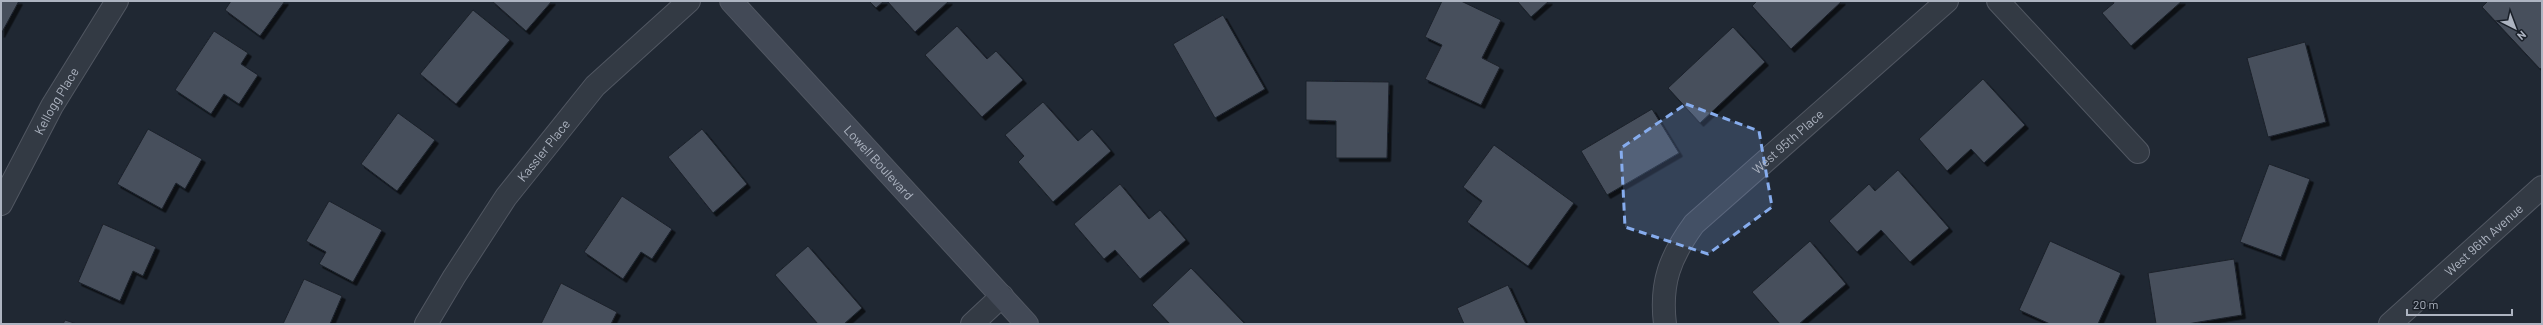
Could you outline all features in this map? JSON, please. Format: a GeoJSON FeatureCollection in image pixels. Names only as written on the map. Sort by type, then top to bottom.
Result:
{"type":"FeatureCollection","features":[{"type":"Feature","properties":{"kind":"street","name":"Kellogg Place"},"geometry":{"type":"LineString","coordinates":[[1,204],[52,106],[117,1]]}},
{"type":"Feature","properties":{"kind":"street","name":"Kassler Place"},"geometry":{"type":"LineString","coordinates":[[426,324],[454,277],[506,197],[595,86],[689,1]]}},
{"type":"Feature","properties":{"kind":"street","name":"Lowell Boulevard"},"geometry":{"type":"LineString","coordinates":[[731,1],[1027,324]]}},
{"type":"Feature","properties":{"kind":"street","name":"West 95th Place"},"geometry":{"type":"LineString","coordinates":[[1664,314],[1668,268],[1679,245],[1694,224],[1947,1]]}},
{"type":"Feature","properties":{"kind":"street"},"geometry":{"type":"LineString","coordinates":[[1998,1],[2138,152]]}},
{"type":"Feature","properties":{"kind":"street","name":"West 96th Avenue"},"geometry":{"type":"LineString","coordinates":[[2390,324],[2542,187]]}},
{"type":"Feature","properties":{"kind":"street"},"geometry":{"type":"LineString","coordinates":[[972,324],[1002,296]]}},
{"type":"Feature","properties":{"kind":"highlighted area"},"geometry":{"type":"Polygon","coordinates":[[[1686,104],[1759,131],[1772,207],[1708,254],[1625,227],[1621,148],[1686,104]]]}},
{"type":"Feature","properties":{"kind":"building"},"geometry":{"type":"Polygon","coordinates":[[[1,1],[19,1],[1,34],[1,1]]]}},
{"type":"Feature","properties":{"kind":"building"},"geometry":{"type":"Polygon","coordinates":[[[231,1],[285,1],[260,36],[225,10],[231,1]]]}},
{"type":"Feature","properties":{"kind":"building"},"geometry":{"type":"Polygon","coordinates":[[[492,1],[552,1],[526,31],[492,1]]]}},
{"type":"Feature","properties":{"kind":"building"},"geometry":{"type":"Polygon","coordinates":[[[869,1],[884,1],[876,8],[869,1]]]}},
{"type":"Feature","properties":{"kind":"building"},"geometry":{"type":"Polygon","coordinates":[[[887,1],[949,1],[915,32],[887,1]]]}},
{"type":"Feature","properties":{"kind":"building"},"geometry":{"type":"Polygon","coordinates":[[[1442,1],[1461,1],[1501,20],[1482,58],[1500,67],[1481,105],[1425,79],[1442,45],[1425,37],[1442,1]]]}},
{"type":"Feature","properties":{"kind":"building"},"geometry":{"type":"Polygon","coordinates":[[[1517,1],[1549,1],[1531,17],[1517,1]]]}},
{"type":"Feature","properties":{"kind":"building"},"geometry":{"type":"Polygon","coordinates":[[[1757,1],[1842,1],[1791,49],[1752,6],[1757,1]]]}},
{"type":"Feature","properties":{"kind":"building"},"geometry":{"type":"Polygon","coordinates":[[[2113,1],[2182,1],[2131,46],[2102,13],[2114,3],[2113,1]]]}},
{"type":"Feature","properties":{"kind":"building"},"geometry":{"type":"Polygon","coordinates":[[[2488,1],[2542,1],[2542,67],[2540,69],[2482,7],[2488,1]]]}},
{"type":"Feature","properties":{"kind":"building"},"geometry":{"type":"Polygon","coordinates":[[[473,10],[510,40],[456,104],[420,74],[473,10]]]}},
{"type":"Feature","properties":{"kind":"building"},"geometry":{"type":"Polygon","coordinates":[[[1223,15],[1265,89],[1215,118],[1173,44],[1223,15]]]}},
{"type":"Feature","properties":{"kind":"building"},"geometry":{"type":"Polygon","coordinates":[[[957,26],[987,59],[996,51],[1023,80],[982,117],[925,55],[957,26]]]}},
{"type":"Feature","properties":{"kind":"building"},"geometry":{"type":"Polygon","coordinates":[[[1733,27],[1765,62],[1700,123],[1668,88],[1733,27]]]}},
{"type":"Feature","properties":{"kind":"building"},"geometry":{"type":"Polygon","coordinates":[[[214,31],[248,53],[241,64],[258,75],[239,104],[224,94],[211,114],[175,90],[214,31]]]}},
{"type":"Feature","properties":{"kind":"building"},"geometry":{"type":"Polygon","coordinates":[[[2305,42],[2326,122],[2268,137],[2247,58],[2305,42]]]}},
{"type":"Feature","properties":{"kind":"building"},"geometry":{"type":"Polygon","coordinates":[[[1983,79],[2025,125],[1984,163],[1971,149],[1947,171],[1919,139],[1983,79]]]}},
{"type":"Feature","properties":{"kind":"building"},"geometry":{"type":"Polygon","coordinates":[[[1306,81],[1389,82],[1387,158],[1336,158],[1336,121],[1306,120],[1306,81]]]}},
{"type":"Feature","properties":{"kind":"building"},"geometry":{"type":"Polygon","coordinates":[[[1043,102],[1078,141],[1092,129],[1111,151],[1053,202],[1018,162],[1024,156],[1005,135],[1043,102]]]}},
{"type":"Feature","properties":{"kind":"building"},"geometry":{"type":"Polygon","coordinates":[[[1652,109],[1679,153],[1607,195],[1581,151],[1652,109]]]}},
{"type":"Feature","properties":{"kind":"building"},"geometry":{"type":"Polygon","coordinates":[[[398,113],[435,140],[397,191],[361,164],[398,113]]]}},
{"type":"Feature","properties":{"kind":"building"},"geometry":{"type":"Polygon","coordinates":[[[148,129],[202,159],[185,189],[176,183],[162,209],[117,184],[148,129]]]}},
{"type":"Feature","properties":{"kind":"building"},"geometry":{"type":"Polygon","coordinates":[[[702,129],[747,184],[713,213],[668,157],[702,129]]]}},
{"type":"Feature","properties":{"kind":"building"},"geometry":{"type":"Polygon","coordinates":[[[1494,145],[1574,203],[1528,266],[1467,222],[1482,201],[1463,187],[1494,145]]]}},
{"type":"Feature","properties":{"kind":"building"},"geometry":{"type":"Polygon","coordinates":[[[2269,164],[2310,179],[2281,257],[2240,242],[2269,164]]]}},
{"type":"Feature","properties":{"kind":"building"},"geometry":{"type":"Polygon","coordinates":[[[1898,170],[1949,228],[1910,262],[1881,230],[1857,252],[1829,221],[1869,184],[1875,191],[1898,170]]]}},
{"type":"Feature","properties":{"kind":"building"},"geometry":{"type":"Polygon","coordinates":[[[1120,184],[1149,219],[1160,210],[1186,240],[1140,279],[1115,250],[1104,259],[1074,224],[1120,184]]]}},
{"type":"Feature","properties":{"kind":"building"},"geometry":{"type":"Polygon","coordinates":[[[622,196],[672,229],[652,259],[641,252],[623,279],[584,252],[622,196]]]}},
{"type":"Feature","properties":{"kind":"building"},"geometry":{"type":"Polygon","coordinates":[[[329,201],[382,230],[353,282],[319,264],[326,252],[306,241],[329,201]]]}},
{"type":"Feature","properties":{"kind":"building"},"geometry":{"type":"Polygon","coordinates":[[[103,224],[156,247],[143,276],[133,271],[120,301],[78,282],[103,224]]]}},
{"type":"Feature","properties":{"kind":"building"},"geometry":{"type":"Polygon","coordinates":[[[1810,241],[1846,284],[1799,324],[1780,324],[1752,292],[1810,241]]]}},
{"type":"Feature","properties":{"kind":"building"},"geometry":{"type":"Polygon","coordinates":[[[2050,241],[2121,273],[2098,324],[2050,324],[2019,310],[2050,241]]]}},
{"type":"Feature","properties":{"kind":"building"},"geometry":{"type":"Polygon","coordinates":[[[808,246],[862,308],[844,324],[818,324],[775,275],[808,246]]]}},
{"type":"Feature","properties":{"kind":"building"},"geometry":{"type":"Polygon","coordinates":[[[2234,259],[2242,315],[2187,324],[2156,324],[2148,273],[2234,259]]]}},
{"type":"Feature","properties":{"kind":"building"},"geometry":{"type":"Polygon","coordinates":[[[1191,268],[1245,324],[1170,324],[1152,305],[1191,268]]]}},
{"type":"Feature","properties":{"kind":"building"},"geometry":{"type":"Polygon","coordinates":[[[304,279],[342,296],[330,324],[283,324],[304,279]]]}},
{"type":"Feature","properties":{"kind":"building"},"geometry":{"type":"Polygon","coordinates":[[[561,283],[617,312],[611,324],[541,324],[561,283]]]}},
{"type":"Feature","properties":{"kind":"building"},"geometry":{"type":"Polygon","coordinates":[[[1508,285],[1526,324],[1464,324],[1457,308],[1508,285]]]}},
{"type":"Feature","properties":{"kind":"building"},"geometry":{"type":"Polygon","coordinates":[[[65,320],[77,324],[63,324],[65,320]]]}}]}
